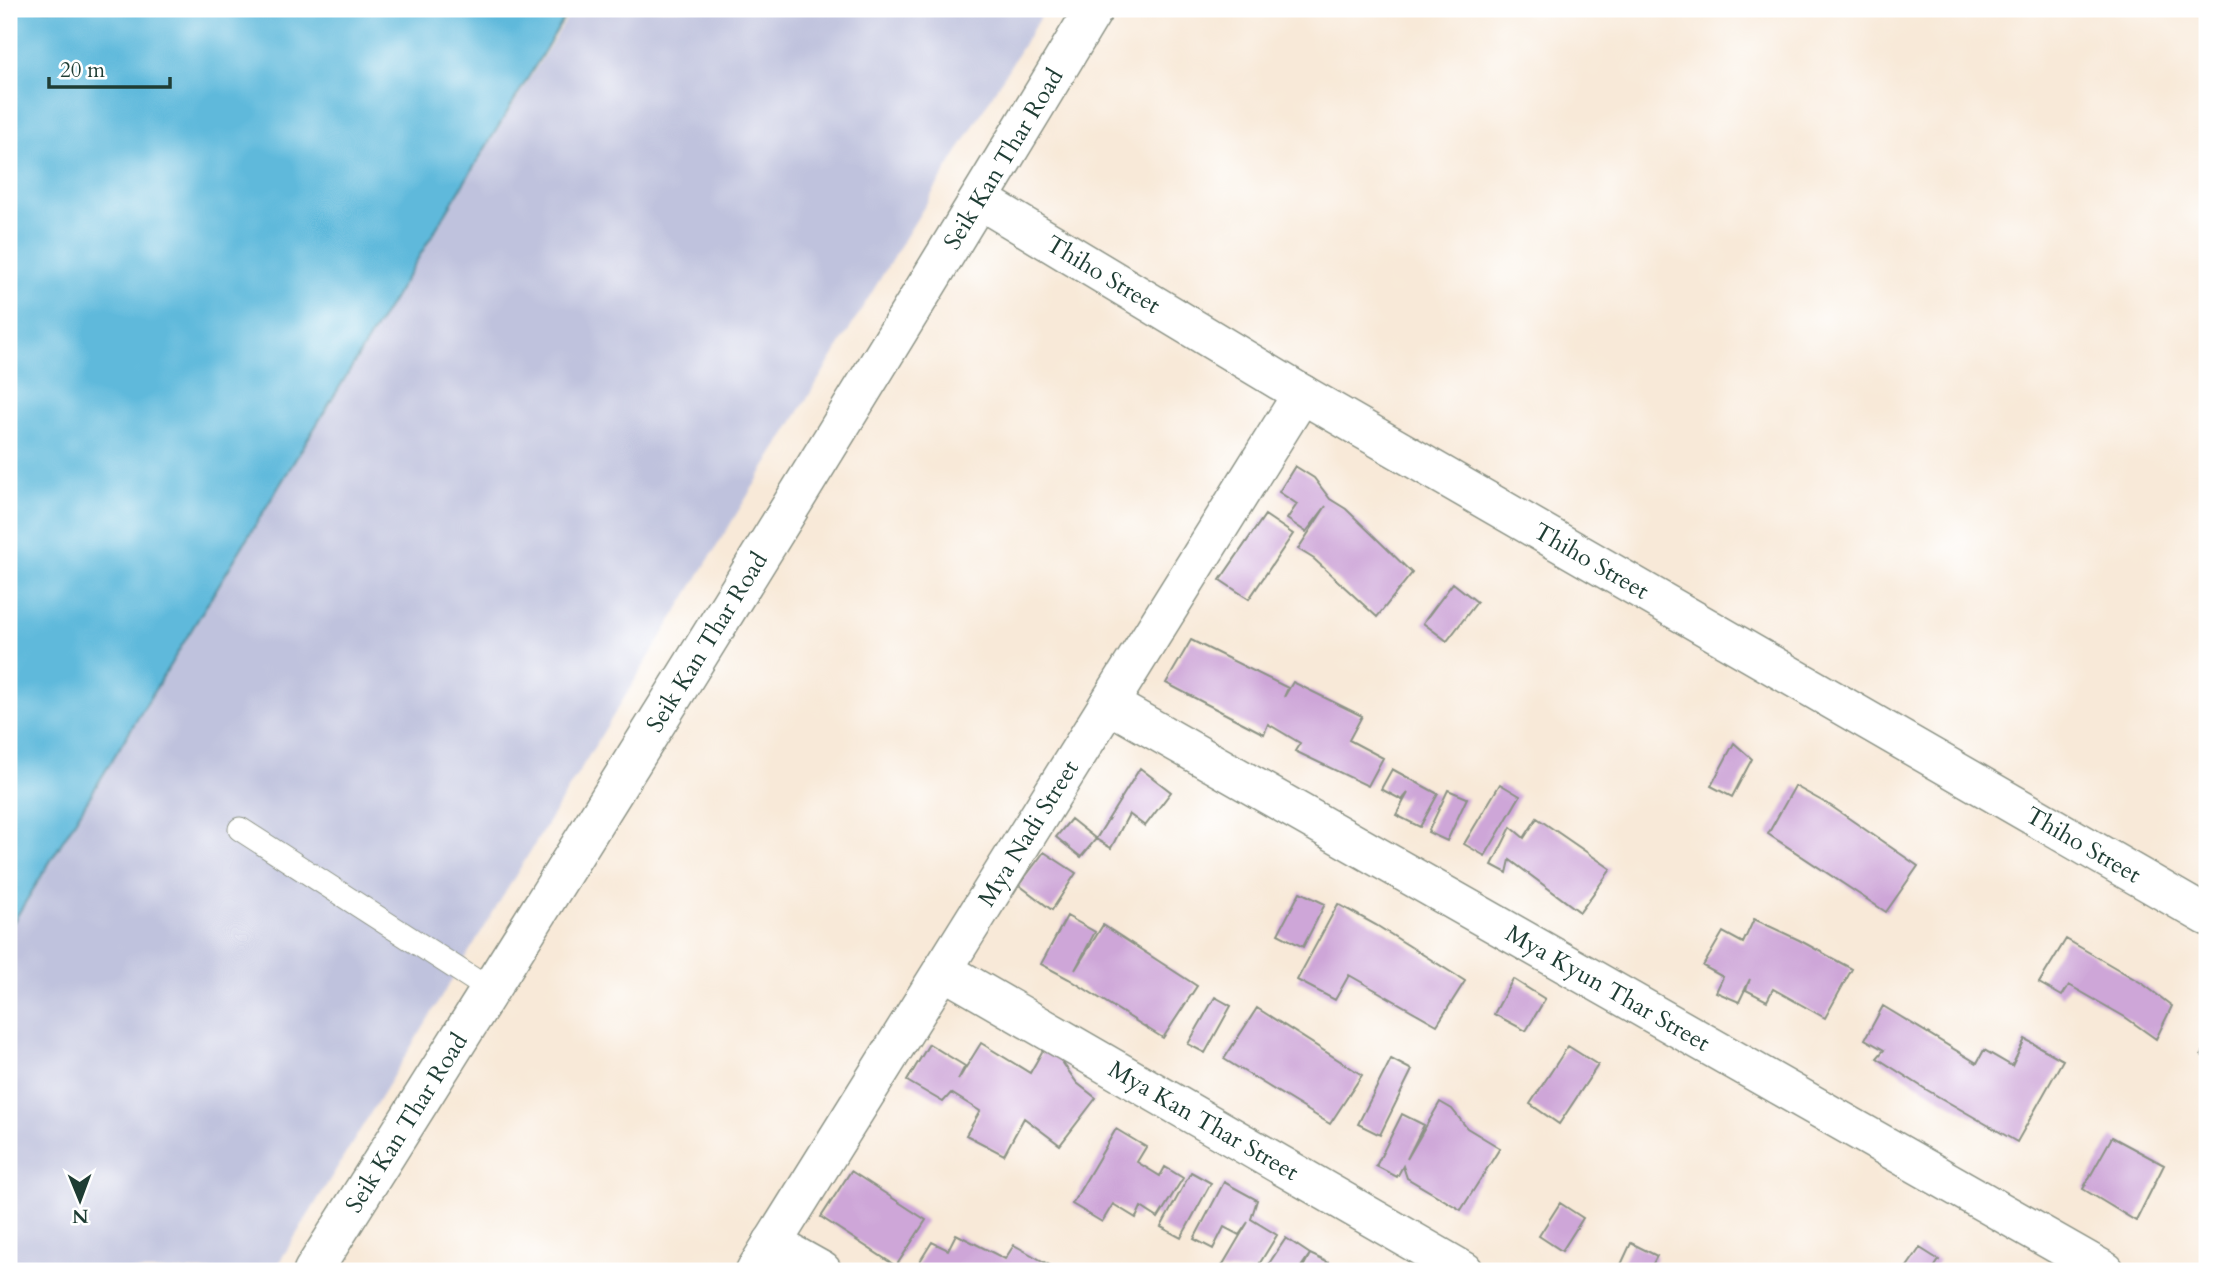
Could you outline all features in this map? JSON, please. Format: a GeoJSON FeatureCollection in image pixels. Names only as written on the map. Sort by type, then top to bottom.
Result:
{"type":"FeatureCollection","features":[{"type":"Feature","properties":{"kind":"street","name":"Seik Kan Thar Road"},"geometry":{"type":"LineString","coordinates":[[313,1271],[979,200],[1094,9]]}},
{"type":"Feature","properties":{"kind":"street","name":"Thiho Street"},"geometry":{"type":"LineString","coordinates":[[979,200],[1302,394],[2207,916]]}},
{"type":"Feature","properties":{"kind":"street","name":"Mya Nadi Street"},"geometry":{"type":"LineString","coordinates":[[763,1257],[1302,394]]}},
{"type":"Feature","properties":{"kind":"street","name":"Mya Kyun Thar Street"},"geometry":{"type":"LineString","coordinates":[[1109,704],[2105,1271]]}},
{"type":"Feature","properties":{"kind":"street","name":"Mya Kan Thar Street"},"geometry":{"type":"LineString","coordinates":[[943,970],[1464,1271]]}},
{"type":"Feature","properties":{"kind":"street"},"geometry":{"type":"LineString","coordinates":[[763,1257],[822,1271]]}},
{"type":"Feature","properties":{"kind":"lane"},"geometry":{"type":"LineString","coordinates":[[240,829],[490,990]]}},
{"type":"Feature","properties":{"kind":"shaded area"},"geometry":{"type":"Polygon","coordinates":[[[573,9],[1045,9],[274,1271],[9,1271],[9,929],[446,212],[573,9]]]}},
{"type":"Feature","properties":{"kind":"water"},"geometry":{"type":"Polygon","coordinates":[[[9,9],[570,9],[9,929],[9,9]]]}},
{"type":"Feature","properties":{"kind":"building"},"geometry":{"type":"Polygon","coordinates":[[[1295,466],[1314,478],[1330,499],[1346,509],[1412,573],[1377,617],[1314,559],[1298,549],[1326,506],[1306,532],[1287,519],[1297,504],[1279,492],[1295,466]]]}},
{"type":"Feature","properties":{"kind":"building"},"geometry":{"type":"Polygon","coordinates":[[[1265,515],[1293,534],[1249,599],[1220,580],[1265,515]]]}},
{"type":"Feature","properties":{"kind":"building"},"geometry":{"type":"Polygon","coordinates":[[[1453,583],[1477,602],[1447,641],[1423,623],[1453,583]]]}},
{"type":"Feature","properties":{"kind":"building"},"geometry":{"type":"Polygon","coordinates":[[[1191,640],[1288,688],[1284,697],[1293,682],[1362,716],[1349,740],[1383,758],[1368,786],[1295,751],[1300,743],[1268,724],[1264,734],[1166,683],[1191,640]]]}},
{"type":"Feature","properties":{"kind":"building"},"geometry":{"type":"Polygon","coordinates":[[[1734,743],[1752,759],[1732,797],[1711,786],[1734,743]]]}},
{"type":"Feature","properties":{"kind":"building"},"geometry":{"type":"Polygon","coordinates":[[[1140,768],[1171,792],[1145,826],[1129,814],[1111,848],[1096,839],[1140,768]]]}},
{"type":"Feature","properties":{"kind":"building"},"geometry":{"type":"Polygon","coordinates":[[[1392,769],[1438,794],[1420,827],[1396,815],[1408,793],[1402,800],[1381,789],[1392,769]]]}},
{"type":"Feature","properties":{"kind":"building"},"geometry":{"type":"Polygon","coordinates":[[[1500,784],[1520,796],[1485,856],[1464,844],[1500,784]]]}},
{"type":"Feature","properties":{"kind":"building"},"geometry":{"type":"Polygon","coordinates":[[[1795,786],[1831,806],[1918,866],[1886,912],[1768,834],[1795,786]]]}},
{"type":"Feature","properties":{"kind":"building"},"geometry":{"type":"Polygon","coordinates":[[[1448,790],[1467,798],[1447,841],[1428,832],[1448,790]]]}},
{"type":"Feature","properties":{"kind":"building"},"geometry":{"type":"Polygon","coordinates":[[[1537,818],[1611,869],[1580,912],[1510,860],[1507,873],[1492,865],[1511,827],[1524,838],[1537,818]]]}},
{"type":"Feature","properties":{"kind":"building"},"geometry":{"type":"Polygon","coordinates":[[[1071,819],[1096,839],[1081,857],[1056,837],[1071,819]]]}},
{"type":"Feature","properties":{"kind":"building"},"geometry":{"type":"Polygon","coordinates":[[[1044,852],[1076,873],[1052,910],[1019,885],[1044,852]]]}},
{"type":"Feature","properties":{"kind":"building"},"geometry":{"type":"Polygon","coordinates":[[[1300,892],[1325,904],[1303,947],[1278,934],[1300,892]]]}},
{"type":"Feature","properties":{"kind":"building"},"geometry":{"type":"Polygon","coordinates":[[[1338,904],[1465,981],[1437,1025],[1349,975],[1335,1000],[1297,980],[1338,904]]]}},
{"type":"Feature","properties":{"kind":"building"},"geometry":{"type":"Polygon","coordinates":[[[1067,916],[1095,932],[1075,970],[1103,925],[1197,986],[1163,1038],[1041,964],[1067,916]]]}},
{"type":"Feature","properties":{"kind":"building"},"geometry":{"type":"Polygon","coordinates":[[[1754,919],[1852,969],[1825,1018],[1773,989],[1767,1001],[1746,990],[1750,979],[1739,1002],[1716,992],[1723,977],[1703,966],[1723,932],[1743,943],[1754,919]]]}},
{"type":"Feature","properties":{"kind":"building"},"geometry":{"type":"Polygon","coordinates":[[[2066,939],[2143,984],[2172,1006],[2156,1039],[2125,1017],[2069,985],[2062,996],[2039,983],[2066,939]]]}},
{"type":"Feature","properties":{"kind":"building"},"geometry":{"type":"Polygon","coordinates":[[[1513,979],[1545,999],[1526,1031],[1494,1014],[1513,979]]]}},
{"type":"Feature","properties":{"kind":"building"},"geometry":{"type":"Polygon","coordinates":[[[1215,997],[1231,1006],[1205,1053],[1188,1044],[1215,997]]]}},
{"type":"Feature","properties":{"kind":"building"},"geometry":{"type":"Polygon","coordinates":[[[1883,1006],[1977,1063],[1984,1050],[2012,1066],[2025,1039],[2063,1060],[2017,1142],[1877,1058],[1884,1050],[1865,1039],[1883,1006]]]}},
{"type":"Feature","properties":{"kind":"building"},"geometry":{"type":"Polygon","coordinates":[[[1257,1008],[1362,1075],[1330,1124],[1224,1059],[1257,1008]]]}},
{"type":"Feature","properties":{"kind":"building"},"geometry":{"type":"Polygon","coordinates":[[[981,1043],[1030,1073],[1043,1050],[1060,1059],[1077,1083],[1096,1098],[1060,1145],[1024,1118],[1004,1155],[966,1135],[980,1111],[951,1093],[943,1102],[907,1081],[929,1044],[965,1066],[958,1080],[981,1043]]]}},
{"type":"Feature","properties":{"kind":"building"},"geometry":{"type":"Polygon","coordinates":[[[2207,1044],[2207,1059],[2201,1055],[2207,1044]]]}},
{"type":"Feature","properties":{"kind":"building"},"geometry":{"type":"Polygon","coordinates":[[[1568,1046],[1598,1065],[1559,1124],[1530,1104],[1568,1046]]]}},
{"type":"Feature","properties":{"kind":"building"},"geometry":{"type":"Polygon","coordinates":[[[1391,1059],[1412,1070],[1380,1135],[1358,1124],[1391,1059]]]}},
{"type":"Feature","properties":{"kind":"building"},"geometry":{"type":"Polygon","coordinates":[[[1440,1102],[1452,1109],[1467,1128],[1500,1148],[1461,1210],[1407,1178],[1403,1166],[1397,1177],[1376,1166],[1402,1114],[1424,1125],[1407,1159],[1440,1102]]]}},
{"type":"Feature","properties":{"kind":"building"},"geometry":{"type":"Polygon","coordinates":[[[1116,1129],[1146,1147],[1137,1162],[1160,1176],[1165,1167],[1183,1178],[1158,1218],[1141,1207],[1136,1218],[1113,1204],[1102,1222],[1072,1204],[1116,1129]]]}},
{"type":"Feature","properties":{"kind":"building"},"geometry":{"type":"Polygon","coordinates":[[[2112,1137],[2164,1165],[2136,1221],[2083,1189],[2112,1137]]]}},
{"type":"Feature","properties":{"kind":"building"},"geometry":{"type":"Polygon","coordinates":[[[851,1171],[926,1220],[896,1266],[821,1217],[851,1171]]]}},
{"type":"Feature","properties":{"kind":"building"},"geometry":{"type":"Polygon","coordinates":[[[1191,1172],[1211,1183],[1181,1238],[1161,1227],[1191,1172]]]}},
{"type":"Feature","properties":{"kind":"building"},"geometry":{"type":"Polygon","coordinates":[[[1224,1182],[1257,1200],[1251,1219],[1277,1235],[1255,1271],[1219,1271],[1248,1222],[1239,1235],[1224,1227],[1213,1249],[1194,1239],[1224,1182]]]}},
{"type":"Feature","properties":{"kind":"building"},"geometry":{"type":"Polygon","coordinates":[[[1560,1203],[1583,1218],[1562,1251],[1539,1236],[1560,1203]]]}},
{"type":"Feature","properties":{"kind":"building"},"geometry":{"type":"Polygon","coordinates":[[[956,1234],[1005,1259],[1014,1245],[1060,1271],[914,1271],[932,1242],[948,1250],[956,1234]]]}},
{"type":"Feature","properties":{"kind":"building"},"geometry":{"type":"Polygon","coordinates":[[[1286,1238],[1310,1254],[1298,1271],[1264,1271],[1286,1238]]]}},
{"type":"Feature","properties":{"kind":"building"},"geometry":{"type":"Polygon","coordinates":[[[1631,1243],[1657,1256],[1649,1271],[1618,1271],[1631,1243]]]}},
{"type":"Feature","properties":{"kind":"building"},"geometry":{"type":"Polygon","coordinates":[[[1920,1248],[1939,1260],[1932,1271],[1904,1271],[1920,1248]]]}},
{"type":"Feature","properties":{"kind":"building"},"geometry":{"type":"Polygon","coordinates":[[[1310,1254],[1329,1263],[1325,1271],[1301,1271],[1310,1254]]]}}]}
